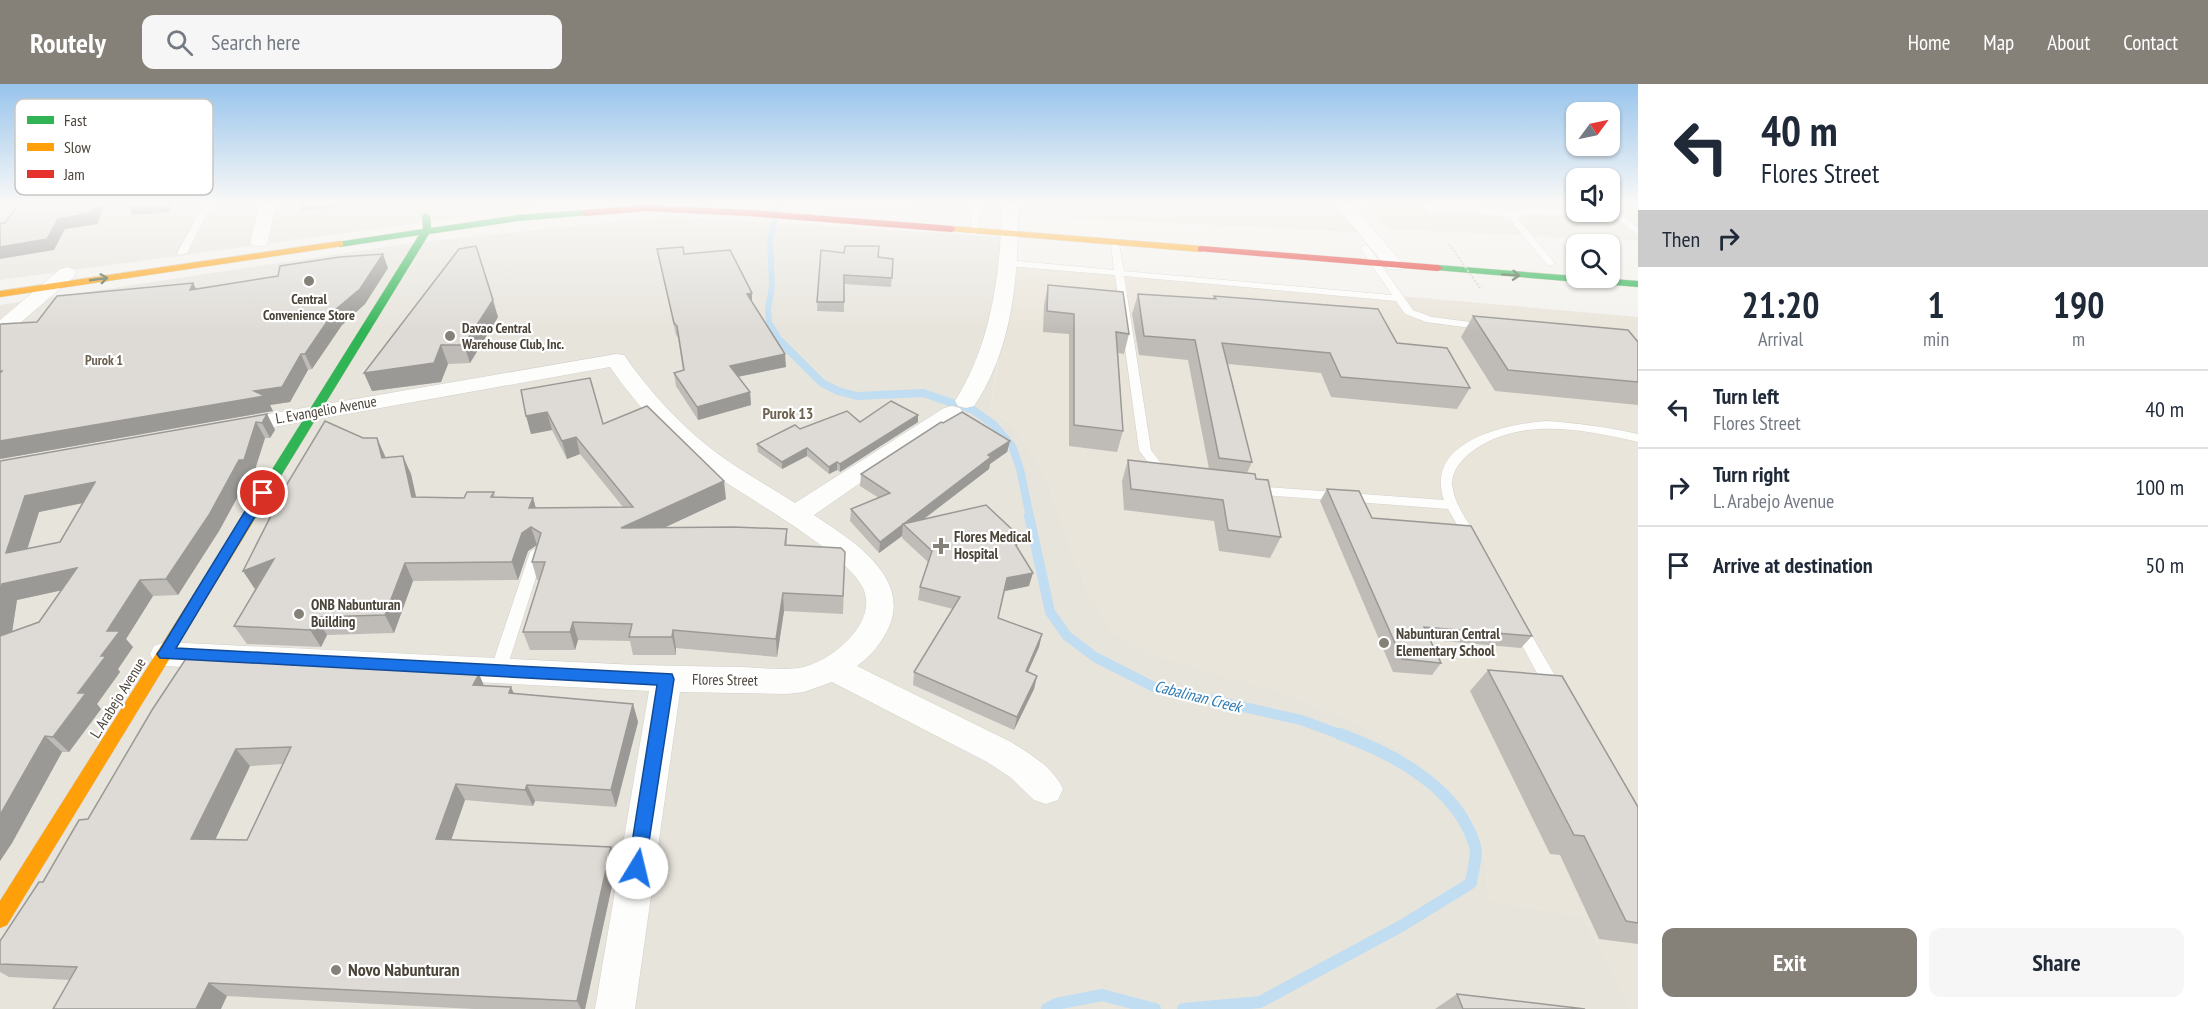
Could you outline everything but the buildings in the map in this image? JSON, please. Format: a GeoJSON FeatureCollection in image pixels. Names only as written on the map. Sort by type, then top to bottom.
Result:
{"type":"FeatureCollection","features":[{"type":"Feature","properties":{"kind":"main road"},"geometry":{"type":"LineString","coordinates":[[0,283],[236,245]]}},
{"type":"Feature","properties":{"kind":"main road"},"geometry":{"type":"LineString","coordinates":[[0,294],[283,245]]}},
{"type":"Feature","properties":{"kind":"main road","name":"L. Arabejo Avenue"},"geometry":{"type":"LineString","coordinates":[[0,918],[165,654],[411,245]]}},
{"type":"Feature","properties":{"kind":"main road"},"geometry":{"type":"LineString","coordinates":[[1139,245],[1566,264]]}},
{"type":"Feature","properties":{"kind":"main road"},"geometry":{"type":"LineString","coordinates":[[1317,245],[1365,248],[1379,257]]}},
{"type":"Feature","properties":{"kind":"main road"},"geometry":{"type":"LineString","coordinates":[[1395,266],[1638,284]]}},
{"type":"Feature","properties":{"kind":"main road"},"geometry":{"type":"LineString","coordinates":[[1620,269],[1638,270]]}},
{"type":"Feature","properties":{"kind":"street"},"geometry":{"type":"LineString","coordinates":[[795,516],[959,407],[979,381],[988,353],[1008,263],[1009,245]]}},
{"type":"Feature","properties":{"kind":"street"},"geometry":{"type":"LineString","coordinates":[[1371,245],[1379,257],[1395,266]]}},
{"type":"Feature","properties":{"kind":"street"},"geometry":{"type":"LineString","coordinates":[[0,330],[67,273]]}},
{"type":"Feature","properties":{"kind":"street","name":"L. Evangelio Avenue"},"geometry":{"type":"LineString","coordinates":[[208,431],[616,360]]}},
{"type":"Feature","properties":{"kind":"street","name":"Flores Street"},"geometry":{"type":"LineString","coordinates":[[165,654],[666,679],[788,681],[810,678],[833,668],[849,657],[866,637],[879,615],[882,601],[876,586],[865,570],[795,516],[720,466],[674,431],[647,403],[616,360]]}},
{"type":"Feature","properties":{"kind":"street"},"geometry":{"type":"LineString","coordinates":[[833,668],[999,752],[1022,767],[1046,789]]}},
{"type":"Feature","properties":{"kind":"street"},"geometry":{"type":"LineString","coordinates":[[615,1009],[666,679]]}},
{"type":"Feature","properties":{"kind":"lane"},"geometry":{"type":"LineString","coordinates":[[182,253],[186,245]]}},
{"type":"Feature","properties":{"kind":"lane"},"geometry":{"type":"LineString","coordinates":[[1115,245],[1145,450],[1159,469],[1179,479]]}},
{"type":"Feature","properties":{"kind":"lane"},"geometry":{"type":"LineString","coordinates":[[1535,245],[1550,263]]}},
{"type":"Feature","properties":{"kind":"lane"},"geometry":{"type":"LineString","coordinates":[[1379,257],[1397,298],[1409,312],[1425,319],[1497,328]]}},
{"type":"Feature","properties":{"kind":"lane"},"geometry":{"type":"LineString","coordinates":[[1008,263],[1397,298]]}},
{"type":"Feature","properties":{"kind":"lane"},"geometry":{"type":"LineString","coordinates":[[1481,556],[1453,505],[1446,481],[1454,462],[1473,442],[1497,431],[1538,425],[1605,430],[1638,438]]}},
{"type":"Feature","properties":{"kind":"lane"},"geometry":{"type":"LineString","coordinates":[[1234,488],[1453,505]]}},
{"type":"Feature","properties":{"kind":"lane"},"geometry":{"type":"LineString","coordinates":[[498,671],[537,552]]}},
{"type":"Feature","properties":{"kind":"lane"},"geometry":{"type":"LineString","coordinates":[[1515,618],[1560,700]]}},
{"type":"Feature","properties":{"kind":"path"},"geometry":{"type":"LineString","coordinates":[[1450,245],[1480,288]]}},
{"type":"Feature","properties":{"kind":"shaded area"},"geometry":{"type":"Polygon","coordinates":[[[0,245],[257,245],[0,280],[0,245]]]}},
{"type":"Feature","properties":{"kind":"shaded area"},"geometry":{"type":"Polygon","coordinates":[[[398,245],[1016,245],[990,409],[1015,427],[1044,472],[1089,595],[1298,698],[1357,723],[1419,761],[1463,801],[1484,852],[1489,900],[1583,916],[1632,1009],[0,1009],[0,305],[398,245]]]}},
{"type":"Feature","properties":{"kind":"shaded area","name":"Nabunturan Central Elementary School"},"geometry":{"type":"Polygon","coordinates":[[[1015,262],[1638,317],[1638,1009],[1632,1009],[1583,916],[1489,900],[1484,852],[1463,801],[1419,761],[1357,723],[1298,698],[1147,654],[1112,633],[1089,595],[1044,472],[1015,427],[990,409],[1015,262]]]}},
{"type":"Feature","properties":{"kind":"waterway","name":"Cabalinan Creek"},"geometry":{"type":"LineString","coordinates":[[770,245],[772,287],[768,309],[769,322],[781,343]]}},
{"type":"Feature","properties":{"kind":"waterway","name":"Cabalinan Creek"},"geometry":{"type":"LineString","coordinates":[[780,341],[822,383],[838,391],[857,396],[923,393],[973,410],[994,425],[1012,446],[1020,469],[1030,517]]}},
{"type":"Feature","properties":{"kind":"waterway","name":"Cabalinan Creek"},"geometry":{"type":"LineString","coordinates":[[1029,516],[1050,612],[1067,636],[1095,657],[1154,687],[1301,720],[1345,736]]}},
{"type":"Feature","properties":{"kind":"waterway","name":"Cabalinan Creek"},"geometry":{"type":"LineString","coordinates":[[1183,1009],[1260,1002],[1403,925],[1471,883],[1476,850],[1467,825],[1454,806],[1421,775],[1381,752],[1340,734]]}},
{"type":"Feature","properties":{"kind":"waterway","name":"Cabalinan Creek"},"geometry":{"type":"LineString","coordinates":[[1047,1009],[1056,1004],[1102,995],[1155,1009]]}},
{"type":"Feature","properties":{"kind":"traffic: fast"},"geometry":{"type":"LineString","coordinates":[[246,522],[418,245]]}},
{"type":"Feature","properties":{"kind":"traffic: fast"},"geometry":{"type":"LineString","coordinates":[[1438,268],[1638,284]]}},
{"type":"Feature","properties":{"kind":"traffic: slow"},"geometry":{"type":"LineString","coordinates":[[0,294],[332,245]]}},
{"type":"Feature","properties":{"kind":"traffic: slow"},"geometry":{"type":"LineString","coordinates":[[1153,245],[1201,249]]}},
{"type":"Feature","properties":{"kind":"traffic: slow"},"geometry":{"type":"LineString","coordinates":[[0,918],[246,522]]}},
{"type":"Feature","properties":{"kind":"traffic: jam"},"geometry":{"type":"LineString","coordinates":[[1201,249],[1438,268]]}},
{"type":"Feature","properties":{"kind":"place","name":"Central Convenience Store"},"geometry":{"type":"Point","coordinates":[309,281]}},
{"type":"Feature","properties":{"kind":"place","name":"Davao Central Warehouse Club, Inc."},"geometry":{"type":"Point","coordinates":[450,336]}},
{"type":"Feature","properties":{"kind":"place","name":"Flores Medical Hospital"},"geometry":{"type":"Point","coordinates":[941,546]}},
{"type":"Feature","properties":{"kind":"place","name":"ONB Nabunturan Building"},"geometry":{"type":"Point","coordinates":[299,614]}},
{"type":"Feature","properties":{"kind":"place","name":"Nabunturan Central Elementary School"},"geometry":{"type":"Point","coordinates":[1384,643]}},
{"type":"Feature","properties":{"kind":"place","name":"Novo Nabunturan"},"geometry":{"type":"Point","coordinates":[336,970]}},
{"type":"Feature","properties":{"kind":"district","name":"Purok 1"},"geometry":{"type":"Point","coordinates":[104,360]}},
{"type":"Feature","properties":{"kind":"district","name":"Purok 13"},"geometry":{"type":"Point","coordinates":[788,413]}},
{"type":"Feature","properties":{"kind":"route"},"geometry":{"type":"LineString","coordinates":[[263,493],[165,654],[666,679],[637,868]]}}]}
